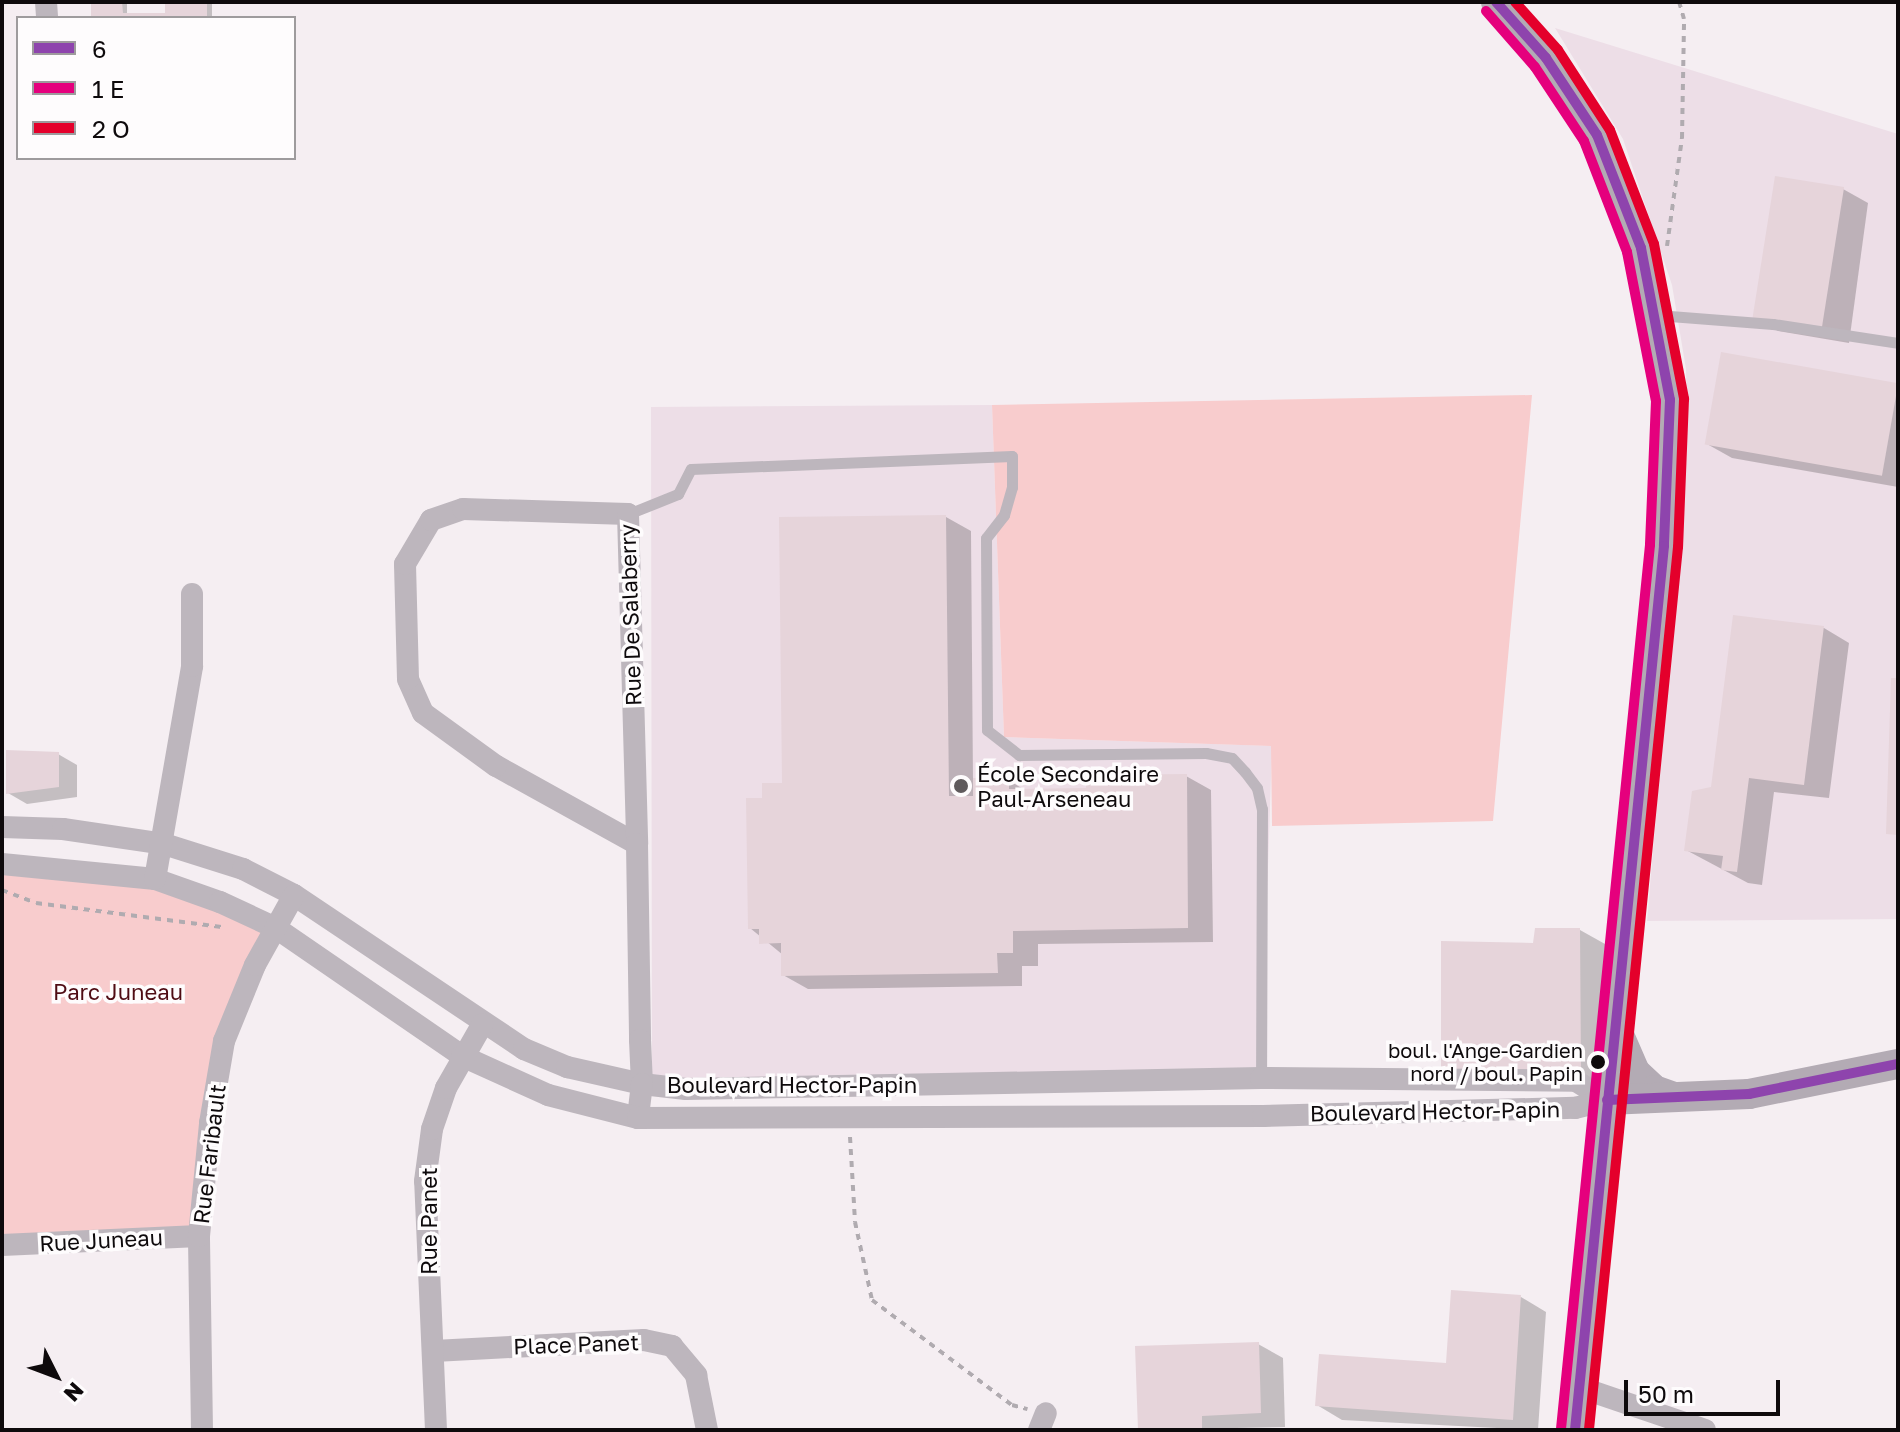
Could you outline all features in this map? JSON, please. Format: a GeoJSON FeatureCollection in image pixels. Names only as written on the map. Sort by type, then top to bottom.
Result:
{"type":"FeatureCollection","features":[{"type":"Feature","properties":{"kind":"main road"},"geometry":{"type":"LineString","coordinates":[[1496,2],[1546,58],[1597,135],[1641,248],[1657,315],[1670,400],[1670,465],[1575,1430]]}},
{"type":"Feature","properties":{"kind":"main road"},"geometry":{"type":"LineString","coordinates":[[1615,1023],[1635,1072],[1654,1090],[1676,1098]]}},
{"type":"Feature","properties":{"kind":"main road","name":"Boulevard Hector-Papin"},"geometry":{"type":"LineString","coordinates":[[1607,1100],[1749,1094],[1898,1064]]}},
{"type":"Feature","properties":{"kind":"main road"},"geometry":{"type":"LineString","coordinates":[[1601,1155],[1624,1123],[1676,1098]]}},
{"type":"Feature","properties":{"kind":"street","name":"Rue De Salaberry"},"geometry":{"type":"LineString","coordinates":[[637,844],[451,738],[411,694],[404,635],[405,564],[431,520],[463,509],[628,514],[637,844],[642,1084],[638,1118]]}},
{"type":"Feature","properties":{"kind":"street"},"geometry":{"type":"LineString","coordinates":[[155,879],[164,844],[192,666],[192,594]]}},
{"type":"Feature","properties":{"kind":"street","name":"Boulevard Hector-Papin"},"geometry":{"type":"LineString","coordinates":[[2,827],[63,829],[164,844],[243,869],[294,895],[482,1025],[567,1067],[642,1084],[686,1089],[1261,1078],[1576,1081],[1607,1100]]}},
{"type":"Feature","properties":{"kind":"street","name":"Boulevard Hector-Papin"},"geometry":{"type":"LineString","coordinates":[[2,864],[155,879],[276,928],[462,1056],[548,1095],[638,1118],[1263,1116],[1575,1108],[1607,1100]]}},
{"type":"Feature","properties":{"kind":"street","name":"Rue Faribault"},"geometry":{"type":"LineString","coordinates":[[202,1430],[199,1236],[224,1041],[294,895]]}},
{"type":"Feature","properties":{"kind":"street","name":"Rue Panet"},"geometry":{"type":"LineString","coordinates":[[436,1430],[425,1181],[432,1129],[462,1056],[482,1025]]}},
{"type":"Feature","properties":{"kind":"street"},"geometry":{"type":"LineString","coordinates":[[1261,1078],[1263,1116]]}},
{"type":"Feature","properties":{"kind":"street","name":"Rue Juneau"},"geometry":{"type":"LineString","coordinates":[[2,1245],[199,1236]]}},
{"type":"Feature","properties":{"kind":"street","name":"Place Panet"},"geometry":{"type":"LineString","coordinates":[[434,1351],[644,1340],[672,1346],[696,1375],[707,1430]]}},
{"type":"Feature","properties":{"kind":"street"},"geometry":{"type":"LineString","coordinates":[[1579,1387],[1705,1430]]}},
{"type":"Feature","properties":{"kind":"lane"},"geometry":{"type":"LineString","coordinates":[[1657,315],[1773,324],[1898,343]]}},
{"type":"Feature","properties":{"kind":"lane"},"geometry":{"type":"LineString","coordinates":[[628,514],[678,494],[691,469],[1012,456],[1012,487],[1004,515],[986,538],[987,730],[1019,755],[1206,753],[1232,758],[1245,772],[1257,788],[1262,809],[1261,1078]]}},
{"type":"Feature","properties":{"kind":"path"},"geometry":{"type":"LineString","coordinates":[[1665,256],[1682,138],[1684,19],[1679,2]]}},
{"type":"Feature","properties":{"kind":"path"},"geometry":{"type":"LineString","coordinates":[[2,890],[36,903],[228,928]]}},
{"type":"Feature","properties":{"kind":"path"},"geometry":{"type":"LineString","coordinates":[[851,1119],[855,1222],[872,1300],[1012,1405],[1042,1421]]}},
{"type":"Feature","properties":{"kind":"shaded area"},"geometry":{"type":"Polygon","coordinates":[[[1555,28],[1898,134],[1898,919],[1647,921],[1687,452],[1686,369],[1672,285],[1623,139],[1555,28]]]}},
{"type":"Feature","properties":{"kind":"shaded area","name":"École Secondaire Paul-Arseneau"},"geometry":{"type":"Polygon","coordinates":[[[992,405],[1004,737],[1272,746],[1261,1078],[652,1088],[651,407],[992,405]]]}},
{"type":"Feature","properties":{"kind":"green space"},"geometry":{"type":"Polygon","coordinates":[[[1532,395],[1493,821],[1272,826],[1271,746],[1004,737],[992,405],[1532,395]]]}},
{"type":"Feature","properties":{"kind":"green space","name":"Parc Juneau"},"geometry":{"type":"Polygon","coordinates":[[[2,864],[111,873],[276,928],[224,1041],[199,1236],[2,1245],[2,864]]]}},
{"type":"Feature","properties":{"kind":"building"},"geometry":{"type":"Polygon","coordinates":[[[91,2],[122,2],[123,13],[165,13],[165,2],[207,2],[207,16],[91,16],[91,2]]]}},
{"type":"Feature","properties":{"kind":"building"},"geometry":{"type":"Polygon","coordinates":[[[1775,176],[1844,187],[1822,329],[1752,318],[1775,176]]]}},
{"type":"Feature","properties":{"kind":"building"},"geometry":{"type":"Polygon","coordinates":[[[1721,352],[1898,383],[1882,476],[1705,445],[1721,352]]]}},
{"type":"Feature","properties":{"kind":"building"},"geometry":{"type":"Polygon","coordinates":[[[946,515],[949,796],[973,796],[973,778],[1009,778],[1009,789],[1086,788],[1086,775],[1187,774],[1188,928],[1013,931],[1013,953],[997,953],[998,973],[781,976],[781,943],[759,944],[759,929],[748,929],[746,798],[762,798],[762,783],[782,783],[779,517],[946,515]]]}},
{"type":"Feature","properties":{"kind":"building"},"geometry":{"type":"Polygon","coordinates":[[[1733,615],[1824,626],[1804,785],[1749,778],[1737,872],[1721,870],[1723,856],[1684,851],[1692,791],[1711,787],[1733,615]]]}},
{"type":"Feature","properties":{"kind":"building"},"geometry":{"type":"Polygon","coordinates":[[[1891,678],[1898,678],[1898,835],[1886,834],[1891,678]]]}},
{"type":"Feature","properties":{"kind":"building"},"geometry":{"type":"Polygon","coordinates":[[[6,750],[59,752],[59,787],[6,794],[6,750]]]}},
{"type":"Feature","properties":{"kind":"building"},"geometry":{"type":"Polygon","coordinates":[[[1535,928],[1580,928],[1581,1070],[1441,1069],[1441,941],[1533,943],[1535,928]]]}},
{"type":"Feature","properties":{"kind":"building"},"geometry":{"type":"Polygon","coordinates":[[[1451,1290],[1521,1295],[1513,1420],[1315,1406],[1319,1354],[1446,1363],[1451,1290]]]}},
{"type":"Feature","properties":{"kind":"building"},"geometry":{"type":"Polygon","coordinates":[[[1259,1342],[1261,1413],[1202,1416],[1202,1430],[1138,1430],[1135,1346],[1259,1342]]]}},
{"type":"Feature","properties":{"kind":"transit line","name":"6"},"geometry":{"type":"LineString","coordinates":[[1496,2],[1546,58],[1597,135],[1641,248],[1670,400],[1664,546],[1575,1430]]}},
{"type":"Feature","properties":{"kind":"transit line"},"geometry":{"type":"LineString","coordinates":[[1515,2],[1558,50],[1610,130],[1654,244],[1684,399],[1678,547],[1589,1430]]}},
{"type":"Feature","properties":{"kind":"transit line"},"geometry":{"type":"LineString","coordinates":[[1486,11],[1535,67],[1584,141],[1627,252],[1656,401],[1650,545],[1561,1429]]}},
{"type":"Feature","properties":{"kind":"transit line","name":"6"},"geometry":{"type":"LineString","coordinates":[[1607,1100],[1749,1094],[1898,1064]]}},
{"type":"Feature","properties":{"kind":"place","name":"École Secondaire Paul-Arseneau"},"geometry":{"type":"Point","coordinates":[961,786]}},
{"type":"Feature","properties":{"kind":"place","name":"boul. l'Ange-Gardien nord / boul. Papin"},"geometry":{"type":"Point","coordinates":[1598,1062]}}]}
